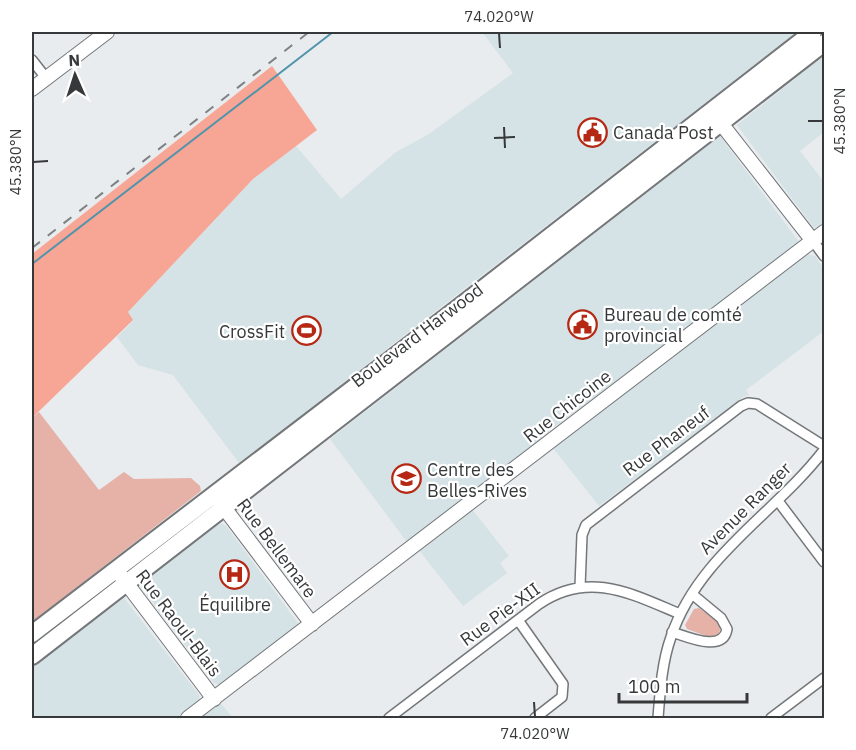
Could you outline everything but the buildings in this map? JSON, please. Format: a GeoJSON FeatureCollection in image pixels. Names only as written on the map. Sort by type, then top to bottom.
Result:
{"type":"FeatureCollection","features":[{"type":"Feature","properties":{"kind":"highway","name":"Boulevard Harwood"},"geometry":{"type":"LineString","coordinates":[[716,117],[813,32]]}},
{"type":"Feature","properties":{"kind":"highway","name":"Boulevard Harwood"},"geometry":{"type":"LineString","coordinates":[[32,634],[121,576],[219,501],[453,312],[716,117],[825,44]]}},
{"type":"Feature","properties":{"kind":"highway","name":"Boulevard Harwood"},"geometry":{"type":"LineString","coordinates":[[32,656],[121,576]]}},
{"type":"Feature","properties":{"kind":"street"},"geometry":{"type":"LineString","coordinates":[[32,89],[107,32]]}},
{"type":"Feature","properties":{"kind":"street"},"geometry":{"type":"LineString","coordinates":[[32,60],[45,78]]}},
{"type":"Feature","properties":{"kind":"street"},"geometry":{"type":"LineString","coordinates":[[716,117],[819,236],[825,256]]}},
{"type":"Feature","properties":{"kind":"street","name":"Rue Chicoine"},"geometry":{"type":"LineString","coordinates":[[188,718],[819,236]]}},
{"type":"Feature","properties":{"kind":"street","name":"Rue Phaneuf"},"geometry":{"type":"LineString","coordinates":[[580,587],[582,535],[589,521],[741,406],[752,402],[758,405],[825,448]]}},
{"type":"Feature","properties":{"kind":"street","name":"Avenue Ranger"},"geometry":{"type":"LineString","coordinates":[[658,718],[666,655],[672,632],[692,594],[721,555],[778,501],[825,448]]}},
{"type":"Feature","properties":{"kind":"street","name":"Rue Bellemare"},"geometry":{"type":"LineString","coordinates":[[219,501],[312,624]]}},
{"type":"Feature","properties":{"kind":"street"},"geometry":{"type":"LineString","coordinates":[[778,501],[825,562]]}},
{"type":"Feature","properties":{"kind":"street","name":"Rue Raoul-Blais"},"geometry":{"type":"LineString","coordinates":[[121,576],[214,699]]}},
{"type":"Feature","properties":{"kind":"street","name":"Rue Pie-XII"},"geometry":{"type":"LineString","coordinates":[[388,718],[518,620],[547,599],[563,591],[580,587],[603,586],[680,614]]}},
{"type":"Feature","properties":{"kind":"street"},"geometry":{"type":"LineString","coordinates":[[672,632],[710,642],[718,641],[725,636],[727,629],[724,622],[692,594]]}},
{"type":"Feature","properties":{"kind":"street"},"geometry":{"type":"LineString","coordinates":[[518,620],[564,687],[562,697],[535,718]]}},
{"type":"Feature","properties":{"kind":"street"},"geometry":{"type":"LineString","coordinates":[[771,718],[825,678]]}},
{"type":"Feature","properties":{"kind":"shaded area"},"geometry":{"type":"Polygon","coordinates":[[[482,32],[797,32],[239,463],[173,375],[138,365],[117,337],[133,321],[128,312],[253,179],[296,146],[341,199],[396,152],[429,134],[513,73],[482,32]]]}},
{"type":"Feature","properties":{"kind":"shaded area"},"geometry":{"type":"Polygon","coordinates":[[[824,56],[824,132],[800,151],[824,182],[824,223],[814,228],[737,125],[824,56]]]}},
{"type":"Feature","properties":{"kind":"shaded area"},"geometry":{"type":"Polygon","coordinates":[[[272,66],[317,130],[253,179],[128,312],[133,320],[32,418],[32,254],[272,66]]]}},
{"type":"Feature","properties":{"kind":"shaded area"},"geometry":{"type":"Polygon","coordinates":[[[720,136],[799,242],[634,369],[550,430],[540,441],[407,542],[330,439],[720,136]]]}},
{"type":"Feature","properties":{"kind":"shaded area"},"geometry":{"type":"Polygon","coordinates":[[[807,254],[815,256],[824,269],[824,331],[746,390],[749,395],[599,506],[553,448],[807,254]]]}},
{"type":"Feature","properties":{"kind":"shaded area"},"geometry":{"type":"Polygon","coordinates":[[[39,412],[99,490],[124,472],[134,479],[191,478],[200,486],[201,491],[32,622],[32,418],[39,412]]]}},
{"type":"Feature","properties":{"kind":"shaded area"},"geometry":{"type":"Polygon","coordinates":[[[471,508],[509,556],[500,563],[507,573],[463,606],[418,549],[471,508]]]}},
{"type":"Feature","properties":{"kind":"shaded area"},"geometry":{"type":"Polygon","coordinates":[[[219,524],[227,527],[298,626],[219,685],[213,682],[141,587],[146,579],[219,524]]]}},
{"type":"Feature","properties":{"kind":"shaded area"},"geometry":{"type":"Polygon","coordinates":[[[124,598],[199,695],[200,702],[178,718],[32,718],[32,667],[62,641],[64,643],[124,598]]]}},
{"type":"Feature","properties":{"kind":"shaded area"},"geometry":{"type":"Polygon","coordinates":[[[699,608],[720,624],[718,636],[709,637],[687,629],[685,625],[694,609],[699,608]]]}},
{"type":"Feature","properties":{"kind":"shaded area"},"geometry":{"type":"Polygon","coordinates":[[[219,701],[233,718],[198,718],[219,701]]]}},
{"type":"Feature","properties":{"kind":"waterway"},"geometry":{"type":"LineString","coordinates":[[32,264],[333,32]]}},
{"type":"Feature","properties":{"kind":"railway"},"geometry":{"type":"LineString","coordinates":[[32,248],[309,32]]}},
{"type":"Feature","properties":{"kind":"place","name":"Canada Post"},"geometry":{"type":"Point","coordinates":[592,132]}},
{"type":"Feature","properties":{"kind":"place","name":"Bureau de comté provincial"},"geometry":{"type":"Point","coordinates":[583,324]}},
{"type":"Feature","properties":{"kind":"place","name":"CrossFit"},"geometry":{"type":"Point","coordinates":[306,331]}},
{"type":"Feature","properties":{"kind":"place","name":"Centre des Belles-Rives"},"geometry":{"type":"Point","coordinates":[406,479]}},
{"type":"Feature","properties":{"kind":"place","name":"Équilibre"},"geometry":{"type":"Point","coordinates":[235,575]}}]}
